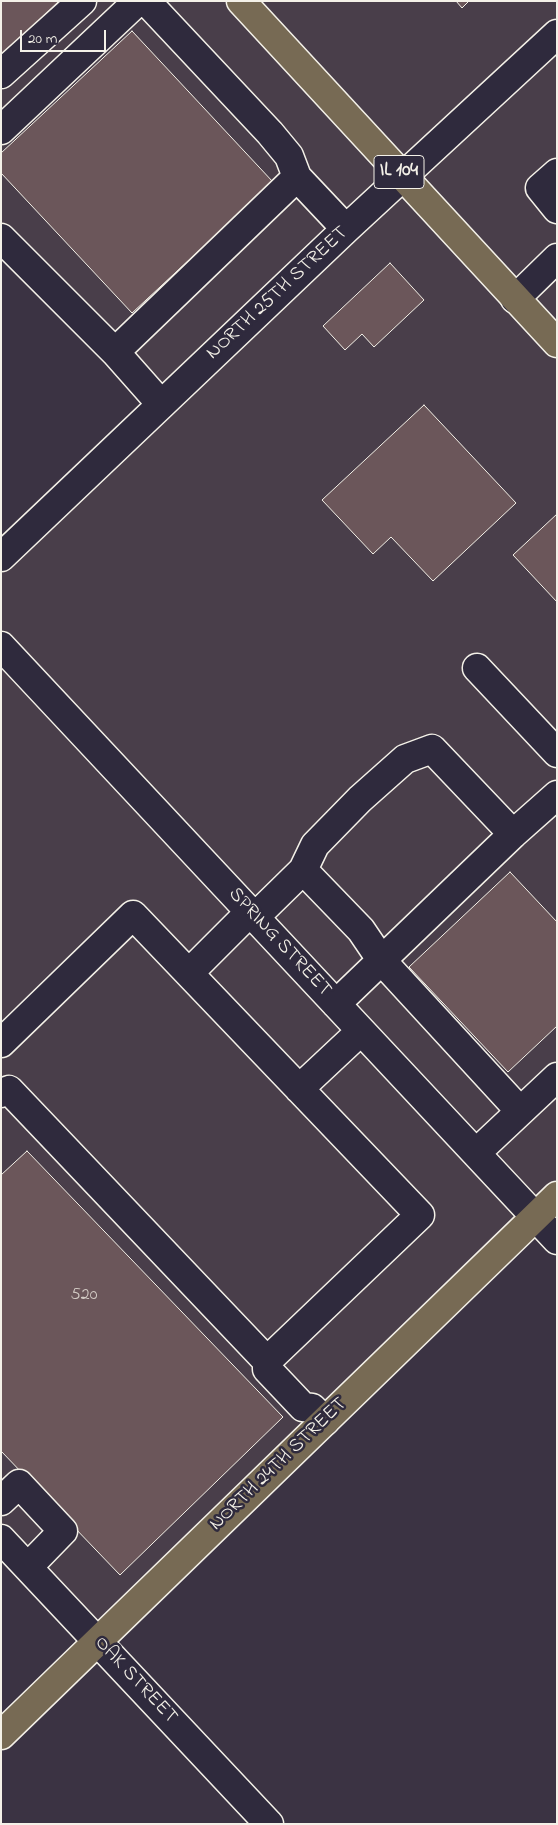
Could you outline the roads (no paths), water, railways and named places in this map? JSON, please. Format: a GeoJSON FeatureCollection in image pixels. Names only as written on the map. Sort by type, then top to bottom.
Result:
{"type":"FeatureCollection","features":[{"type":"Feature","properties":{"kind":"main road","name":"IL 104"},"geometry":{"type":"LineString","coordinates":[[241,1],[557,343]]}},
{"type":"Feature","properties":{"kind":"main road","name":"NORTH 24TH STREET"},"geometry":{"type":"LineString","coordinates":[[1,1735],[97,1641],[318,1414],[557,1196]]}},
{"type":"Feature","properties":{"kind":"street"},"geometry":{"type":"LineString","coordinates":[[1,74],[82,1]]}},
{"type":"Feature","properties":{"kind":"street"},"geometry":{"type":"LineString","coordinates":[[1,130],[138,1]]}},
{"type":"Feature","properties":{"kind":"street"},"geometry":{"type":"LineString","coordinates":[[146,1],[270,133],[289,156],[297,177],[346,229]]}},
{"type":"Feature","properties":{"kind":"street","name":"NORTH 25TH STREET"},"geometry":{"type":"LineString","coordinates":[[1,557],[402,176],[557,34]]}},
{"type":"Feature","properties":{"kind":"street"},"geometry":{"type":"LineString","coordinates":[[115,352],[297,177]]}},
{"type":"Feature","properties":{"kind":"street"},"geometry":{"type":"LineString","coordinates":[[548,180],[557,209]]}},
{"type":"Feature","properties":{"kind":"street"},"geometry":{"type":"LineString","coordinates":[[1,238],[115,352],[161,404]]}},
{"type":"Feature","properties":{"kind":"street"},"geometry":{"type":"LineString","coordinates":[[515,299],[557,258]]}},
{"type":"Feature","properties":{"kind":"street","name":"SPRING STREET"},"geometry":{"type":"LineString","coordinates":[[1,646],[557,1240]]}},
{"type":"Feature","properties":{"kind":"street"},"geometry":{"type":"LineString","coordinates":[[477,668],[557,753]]}},
{"type":"Feature","properties":{"kind":"street"},"geometry":{"type":"LineString","coordinates":[[189,973],[303,870],[315,844],[360,799],[405,759],[432,749],[513,834]]}},
{"type":"Feature","properties":{"kind":"street"},"geometry":{"type":"LineString","coordinates":[[336,1004],[513,834],[557,795]]}},
{"type":"Feature","properties":{"kind":"street"},"geometry":{"type":"LineString","coordinates":[[303,870],[360,930],[382,961],[520,1112]]}},
{"type":"Feature","properties":{"kind":"street"},"geometry":{"type":"LineString","coordinates":[[1,1043],[133,915],[420,1214],[268,1361],[267,1370],[303,1408],[318,1414]]}},
{"type":"Feature","properties":{"kind":"street"},"geometry":{"type":"LineString","coordinates":[[299,1089],[361,1031]]}},
{"type":"Feature","properties":{"kind":"street"},"geometry":{"type":"LineString","coordinates":[[476,1153],[557,1077]]}},
{"type":"Feature","properties":{"kind":"street"},"geometry":{"type":"LineString","coordinates":[[4,1086],[268,1361]]}},
{"type":"Feature","properties":{"kind":"street"},"geometry":{"type":"LineString","coordinates":[[1,1502],[19,1484],[64,1531],[28,1568]]}},
{"type":"Feature","properties":{"kind":"street","name":"OAK STREET"},"geometry":{"type":"LineString","coordinates":[[1,1539],[270,1824]]}}]}
